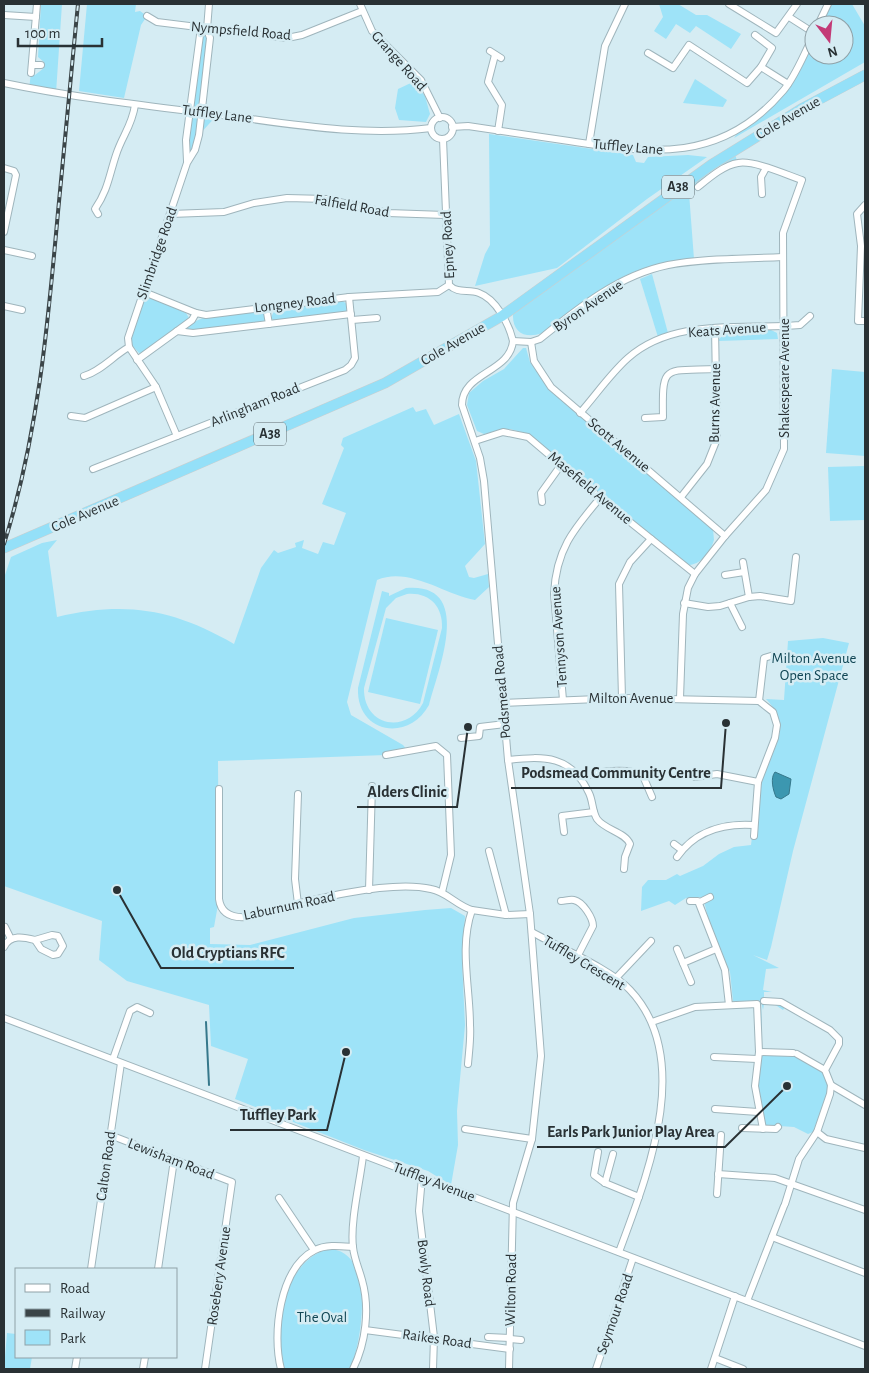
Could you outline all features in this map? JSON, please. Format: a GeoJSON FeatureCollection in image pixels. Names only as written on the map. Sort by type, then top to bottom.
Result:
{"type":"FeatureCollection","features":[{"type":"Feature","properties":{"kind":"highway","name":"Cole Avenue"},"geometry":{"type":"LineString","coordinates":[[4,548],[385,383],[502,316],[711,165],[803,108],[865,75]]}},
{"type":"Feature","properties":{"kind":"street"},"geometry":{"type":"LineString","coordinates":[[31,74],[37,4]]}},
{"type":"Feature","properties":{"kind":"street"},"geometry":{"type":"LineString","coordinates":[[206,29],[209,4]]}},
{"type":"Feature","properties":{"kind":"street"},"geometry":{"type":"LineString","coordinates":[[589,144],[606,46],[625,4]]}},
{"type":"Feature","properties":{"kind":"street"},"geometry":{"type":"LineString","coordinates":[[728,4],[773,32],[779,31],[797,4]]}},
{"type":"Feature","properties":{"kind":"street","name":"Nympsfield Road"},"geometry":{"type":"LineString","coordinates":[[147,16],[157,22],[287,38],[302,35],[361,7]]}},
{"type":"Feature","properties":{"kind":"street","name":"Grange Road"},"geometry":{"type":"LineString","coordinates":[[361,7],[372,31],[421,80],[440,118]]}},
{"type":"Feature","properties":{"kind":"street"},"geometry":{"type":"LineString","coordinates":[[4,15],[36,17]]}},
{"type":"Feature","properties":{"kind":"street"},"geometry":{"type":"LineString","coordinates":[[789,17],[804,27]]}},
{"type":"Feature","properties":{"kind":"street","name":"Slimbridge Road"},"geometry":{"type":"LineString","coordinates":[[128,345],[187,162],[195,150],[210,38],[206,29],[200,35],[186,140],[187,162]]}},
{"type":"Feature","properties":{"kind":"street"},"geometry":{"type":"LineString","coordinates":[[648,52],[673,68],[688,45],[747,83],[761,67],[772,48],[755,35]]}},
{"type":"Feature","properties":{"kind":"street","name":"Tuffley Lane"},"geometry":{"type":"LineString","coordinates":[[452,126],[468,126],[645,152],[694,147],[716,139],[744,125],[769,105],[788,84],[804,53]]}},
{"type":"Feature","properties":{"kind":"street"},"geometry":{"type":"LineString","coordinates":[[495,55],[488,82],[502,105],[498,131]]}},
{"type":"Feature","properties":{"kind":"street"},"geometry":{"type":"LineString","coordinates":[[32,65],[41,65]]}},
{"type":"Feature","properties":{"kind":"street"},"geometry":{"type":"LineString","coordinates":[[761,67],[788,84]]}},
{"type":"Feature","properties":{"kind":"street","name":"Tuffley Lane"},"geometry":{"type":"LineString","coordinates":[[4,83],[135,105],[310,126],[388,132],[431,128]]}},
{"type":"Feature","properties":{"kind":"street"},"geometry":{"type":"LineString","coordinates":[[95,211],[107,190],[117,153],[132,124],[135,105]]}},
{"type":"Feature","properties":{"kind":"street"},"geometry":{"type":"LineString","coordinates":[[440,118],[449,120],[452,126],[450,135],[443,139],[434,136],[431,128],[433,122],[440,118]]}},
{"type":"Feature","properties":{"kind":"street","name":"Epney Road"},"geometry":{"type":"LineString","coordinates":[[443,139],[449,285],[453,289],[477,292],[485,296],[502,316]]}},
{"type":"Feature","properties":{"kind":"street"},"geometry":{"type":"LineString","coordinates":[[698,187],[738,162],[766,168],[761,177],[762,194]]}},
{"type":"Feature","properties":{"kind":"street"},"geometry":{"type":"LineString","coordinates":[[4,168],[14,171],[16,175],[4,232]]}},
{"type":"Feature","properties":{"kind":"street","name":"Shakespeare Avenue"},"geometry":{"type":"LineString","coordinates":[[680,698],[684,603],[688,588],[695,574],[766,490],[784,449],[782,257],[786,221],[802,180],[766,168]]}},
{"type":"Feature","properties":{"kind":"street","name":"Falfield Road"},"geometry":{"type":"LineString","coordinates":[[171,214],[224,212],[254,203],[287,198],[326,199],[388,213],[445,215]]}},
{"type":"Feature","properties":{"kind":"street"},"geometry":{"type":"LineString","coordinates":[[865,205],[857,214],[863,245],[858,321],[865,321]]}},
{"type":"Feature","properties":{"kind":"street"},"geometry":{"type":"LineString","coordinates":[[4,250],[32,256]]}},
{"type":"Feature","properties":{"kind":"street","name":"Byron Avenue"},"geometry":{"type":"LineString","coordinates":[[531,342],[540,339],[614,285],[651,270],[694,262],[782,257]]}},
{"type":"Feature","properties":{"kind":"street","name":"Longney Road"},"geometry":{"type":"LineString","coordinates":[[144,292],[196,313],[206,314],[349,297],[438,292],[449,285]]}},
{"type":"Feature","properties":{"kind":"street","name":"Arlingham Road"},"geometry":{"type":"LineString","coordinates":[[93,469],[345,370],[352,365],[355,358],[349,297]]}},
{"type":"Feature","properties":{"kind":"street"},"geometry":{"type":"LineString","coordinates":[[4,306],[22,310]]}},
{"type":"Feature","properties":{"kind":"street"},"geometry":{"type":"LineString","coordinates":[[266,307],[269,324]]}},
{"type":"Feature","properties":{"kind":"street"},"geometry":{"type":"LineString","coordinates":[[137,360],[192,320],[196,313]]}},
{"type":"Feature","properties":{"kind":"street"},"geometry":{"type":"LineString","coordinates":[[502,316],[513,341],[531,342]]}},
{"type":"Feature","properties":{"kind":"street","name":"Keats Avenue"},"geometry":{"type":"LineString","coordinates":[[580,413],[628,358],[643,347],[685,331],[800,325],[810,316]]}},
{"type":"Feature","properties":{"kind":"street"},"geometry":{"type":"LineString","coordinates":[[177,331],[193,333],[352,317],[377,318]]}},
{"type":"Feature","properties":{"kind":"street","name":"Burns Avenue"},"geometry":{"type":"LineString","coordinates":[[681,497],[707,464],[715,448],[718,429],[714,328]]}},
{"type":"Feature","properties":{"kind":"street","name":"Podsmead Road"},"geometry":{"type":"LineString","coordinates":[[512,1211],[532,1139],[541,1056],[530,914],[508,760],[486,499],[482,467],[475,441],[464,414],[462,399],[471,384],[507,358],[513,341]]}},
{"type":"Feature","properties":{"kind":"street","name":"Scott Avenue"},"geometry":{"type":"LineString","coordinates":[[531,342],[534,361],[551,387],[726,536]]}},
{"type":"Feature","properties":{"kind":"street"},"geometry":{"type":"LineString","coordinates":[[84,376],[98,372],[112,357],[128,345],[156,387],[177,436]]}},
{"type":"Feature","properties":{"kind":"street"},"geometry":{"type":"LineString","coordinates":[[645,418],[663,417],[663,383],[667,375],[676,370],[716,369]]}},
{"type":"Feature","properties":{"kind":"street"},"geometry":{"type":"LineString","coordinates":[[71,416],[85,418],[156,387]]}},
{"type":"Feature","properties":{"kind":"street","name":"Masefield Avenue"},"geometry":{"type":"LineString","coordinates":[[475,441],[511,432],[528,437],[695,574]]}},
{"type":"Feature","properties":{"kind":"street"},"geometry":{"type":"LineString","coordinates":[[542,502],[541,493],[561,465]]}},
{"type":"Feature","properties":{"kind":"street","name":"Tennyson Avenue"},"geometry":{"type":"LineString","coordinates":[[563,700],[554,594],[555,578],[563,552],[572,532],[600,498]]}},
{"type":"Feature","properties":{"kind":"street"},"geometry":{"type":"LineString","coordinates":[[622,698],[619,584],[630,562],[651,539]]}},
{"type":"Feature","properties":{"kind":"street"},"geometry":{"type":"LineString","coordinates":[[684,603],[708,607],[749,597],[770,597],[791,602],[796,557]]}},
{"type":"Feature","properties":{"kind":"street"},"geometry":{"type":"LineString","coordinates":[[743,562],[749,597]]}},
{"type":"Feature","properties":{"kind":"street"},"geometry":{"type":"LineString","coordinates":[[725,575],[744,572]]}},
{"type":"Feature","properties":{"kind":"street"},"geometry":{"type":"LineString","coordinates":[[730,603],[742,627]]}},
{"type":"Feature","properties":{"kind":"street"},"geometry":{"type":"LineString","coordinates":[[754,836],[758,782],[775,738],[777,724],[773,712],[759,701],[764,658],[774,655]]}},
{"type":"Feature","properties":{"kind":"street","name":"Milton Avenue"},"geometry":{"type":"LineString","coordinates":[[503,703],[622,698],[759,701]]}},
{"type":"Feature","properties":{"kind":"street"},"geometry":{"type":"LineString","coordinates":[[461,738],[479,736],[480,727],[505,724]]}},
{"type":"Feature","properties":{"kind":"street"},"geometry":{"type":"LineString","coordinates":[[386,755],[436,746],[447,754],[451,855],[442,892]]}},
{"type":"Feature","properties":{"kind":"street"},"geometry":{"type":"LineString","coordinates":[[508,760],[550,759],[563,763],[581,778],[590,796],[594,812],[606,828],[628,840],[630,844],[624,858],[624,869]]}},
{"type":"Feature","properties":{"kind":"street"},"geometry":{"type":"LineString","coordinates":[[581,778],[600,771],[631,771],[643,776],[652,797]]}},
{"type":"Feature","properties":{"kind":"street"},"geometry":{"type":"LineString","coordinates":[[643,776],[649,772]]}},
{"type":"Feature","properties":{"kind":"street"},"geometry":{"type":"LineString","coordinates":[[695,777],[717,774],[758,782]]}},
{"type":"Feature","properties":{"kind":"street"},"geometry":{"type":"LineString","coordinates":[[369,890],[372,786]]}},
{"type":"Feature","properties":{"kind":"street","name":"Laburnum Road"},"geometry":{"type":"LineString","coordinates":[[219,790],[219,899],[223,910],[232,917],[239,918],[369,890],[410,886],[442,892],[462,907],[472,910]]}},
{"type":"Feature","properties":{"kind":"street"},"geometry":{"type":"LineString","coordinates":[[298,794],[295,879],[298,904]]}},
{"type":"Feature","properties":{"kind":"street"},"geometry":{"type":"LineString","coordinates":[[564,832],[562,816],[594,812]]}},
{"type":"Feature","properties":{"kind":"street"},"geometry":{"type":"LineString","coordinates":[[677,857],[694,837],[727,825],[754,825]]}},
{"type":"Feature","properties":{"kind":"street"},"geometry":{"type":"LineString","coordinates":[[674,844],[682,850]]}},
{"type":"Feature","properties":{"kind":"street"},"geometry":{"type":"LineString","coordinates":[[490,851],[506,915]]}},
{"type":"Feature","properties":{"kind":"street"},"geometry":{"type":"LineString","coordinates":[[690,901],[700,902],[710,897]]}},
{"type":"Feature","properties":{"kind":"street"},"geometry":{"type":"LineString","coordinates":[[561,901],[573,900],[578,902],[593,922],[594,926],[578,957]]}},
{"type":"Feature","properties":{"kind":"street"},"geometry":{"type":"LineString","coordinates":[[700,902],[727,977],[729,1005]]}},
{"type":"Feature","properties":{"kind":"street"},"geometry":{"type":"LineString","coordinates":[[468,1064],[469,1007],[466,962],[469,918],[472,910],[506,915],[530,914]]}},
{"type":"Feature","properties":{"kind":"street"},"geometry":{"type":"LineString","coordinates":[[5,927],[11,939]]}},
{"type":"Feature","properties":{"kind":"street","name":"Tuffley Crescent"},"geometry":{"type":"LineString","coordinates":[[532,932],[616,978],[630,990],[652,1022],[660,1056],[660,1111],[652,1159],[619,1252]]}},
{"type":"Feature","properties":{"kind":"street"},"geometry":{"type":"LineString","coordinates":[[4,947],[11,939],[26,938],[35,940]]}},
{"type":"Feature","properties":{"kind":"street"},"geometry":{"type":"LineString","coordinates":[[616,978],[651,941]]}},
{"type":"Feature","properties":{"kind":"street"},"geometry":{"type":"LineString","coordinates":[[677,949],[691,982]]}},
{"type":"Feature","properties":{"kind":"street"},"geometry":{"type":"LineString","coordinates":[[683,963],[716,949]]}},
{"type":"Feature","properties":{"kind":"street"},"geometry":{"type":"LineString","coordinates":[[764,1001],[781,1002],[837,1034],[839,1044],[825,1070]]}},
{"type":"Feature","properties":{"kind":"street"},"geometry":{"type":"LineString","coordinates":[[652,1022],[695,1007],[757,1004],[758,1055],[755,1074],[758,1112],[763,1129]]}},
{"type":"Feature","properties":{"kind":"street"},"geometry":{"type":"LineString","coordinates":[[469,1007],[477,1006]]}},
{"type":"Feature","properties":{"kind":"street"},"geometry":{"type":"LineString","coordinates":[[113,1059],[130,1011],[137,1008],[150,1013]]}},
{"type":"Feature","properties":{"kind":"street","name":"Tuffley Avenue"},"geometry":{"type":"LineString","coordinates":[[4,1018],[865,1346]]}},
{"type":"Feature","properties":{"kind":"street"},"geometry":{"type":"LineString","coordinates":[[714,1057],[795,1054],[825,1070],[831,1085],[830,1094],[817,1132],[804,1149],[747,1301]]}},
{"type":"Feature","properties":{"kind":"street","name":"Calton Road"},"geometry":{"type":"LineString","coordinates":[[91,1268],[121,1063]]}},
{"type":"Feature","properties":{"kind":"street"},"geometry":{"type":"LineString","coordinates":[[831,1085],[865,1105]]}},
{"type":"Feature","properties":{"kind":"street"},"geometry":{"type":"LineString","coordinates":[[715,1109],[758,1112]]}},
{"type":"Feature","properties":{"kind":"street"},"geometry":{"type":"LineString","coordinates":[[742,1128],[763,1129],[778,1127]]}},
{"type":"Feature","properties":{"kind":"street"},"geometry":{"type":"LineString","coordinates":[[465,1129],[532,1139]]}},
{"type":"Feature","properties":{"kind":"street"},"geometry":{"type":"LineString","coordinates":[[817,1132],[826,1139],[865,1148]]}},
{"type":"Feature","properties":{"kind":"street","name":"Lewisham Road"},"geometry":{"type":"LineString","coordinates":[[110,1135],[232,1182]]}},
{"type":"Feature","properties":{"kind":"street"},"geometry":{"type":"LineString","coordinates":[[717,1194],[721,1135]]}},
{"type":"Feature","properties":{"kind":"street"},"geometry":{"type":"LineString","coordinates":[[598,1152],[594,1175],[605,1183],[639,1197]]}},
{"type":"Feature","properties":{"kind":"street"},"geometry":{"type":"LineString","coordinates":[[605,1183],[613,1154]]}},
{"type":"Feature","properties":{"kind":"street"},"geometry":{"type":"LineString","coordinates":[[353,1369],[361,1349],[366,1307],[364,1290],[353,1247],[352,1232],[363,1156]]}},
{"type":"Feature","properties":{"kind":"street"},"geometry":{"type":"LineString","coordinates":[[158,1268],[174,1160]]}},
{"type":"Feature","properties":{"kind":"street"},"geometry":{"type":"LineString","coordinates":[[718,1174],[764,1177],[791,1183],[865,1210]]}},
{"type":"Feature","properties":{"kind":"street","name":"Bowly Road"},"geometry":{"type":"LineString","coordinates":[[422,1177],[419,1211],[434,1337],[433,1369]]}},
{"type":"Feature","properties":{"kind":"street","name":"Rosebery Avenue"},"geometry":{"type":"LineString","coordinates":[[205,1369],[232,1182]]}},
{"type":"Feature","properties":{"kind":"street"},"geometry":{"type":"LineString","coordinates":[[279,1198],[314,1250]]}},
{"type":"Feature","properties":{"kind":"street","name":"Wilton Road"},"geometry":{"type":"LineString","coordinates":[[509,1369],[512,1211]]}},
{"type":"Feature","properties":{"kind":"street"},"geometry":{"type":"LineString","coordinates":[[772,1237],[865,1273]]}},
{"type":"Feature","properties":{"kind":"street"},"geometry":{"type":"LineString","coordinates":[[281,1369],[276,1342],[281,1302],[288,1283],[298,1265],[314,1250],[327,1246],[353,1247]]}},
{"type":"Feature","properties":{"kind":"street","name":"Seymour Road"},"geometry":{"type":"LineString","coordinates":[[596,1369],[633,1258]]}},
{"type":"Feature","properties":{"kind":"street"},"geometry":{"type":"LineString","coordinates":[[711,1369],[735,1296]]}},
{"type":"Feature","properties":{"kind":"street","name":"Raikes Road"},"geometry":{"type":"LineString","coordinates":[[364,1330],[434,1337],[510,1349]]}},
{"type":"Feature","properties":{"kind":"street"},"geometry":{"type":"LineString","coordinates":[[488,1337],[521,1340]]}},
{"type":"Feature","properties":{"kind":"street"},"geometry":{"type":"LineString","coordinates":[[715,1358],[743,1369]]}},
{"type":"Feature","properties":{"kind":"green space"},"geometry":{"type":"Polygon","coordinates":[[[41,4],[62,4],[56,93],[29,89],[31,73],[35,75],[44,68],[44,62],[38,57],[41,4]]]}},
{"type":"Feature","properties":{"kind":"green space"},"geometry":{"type":"Polygon","coordinates":[[[87,4],[136,4],[135,12],[140,11],[147,16],[141,25],[124,98],[79,91],[87,4]]]}},
{"type":"Feature","properties":{"kind":"green space"},"geometry":{"type":"Polygon","coordinates":[[[659,4],[678,4],[696,15],[707,15],[741,34],[731,49],[696,26],[690,33],[676,24],[666,39],[654,31],[663,17],[659,4]]]}},
{"type":"Feature","properties":{"kind":"green space"},"geometry":{"type":"Polygon","coordinates":[[[831,4],[852,4],[865,26],[865,62],[734,138],[743,125],[784,90],[804,53],[804,65],[854,65],[854,15],[825,15],[831,4]]]}},
{"type":"Feature","properties":{"kind":"green space"},"geometry":{"type":"Polygon","coordinates":[[[207,29],[210,38],[201,112],[218,114],[199,135],[187,163],[186,140],[200,35],[207,29]]]}},
{"type":"Feature","properties":{"kind":"green space"},"geometry":{"type":"Polygon","coordinates":[[[695,79],[727,100],[723,107],[683,103],[695,79]]]}},
{"type":"Feature","properties":{"kind":"green space"},"geometry":{"type":"Polygon","coordinates":[[[413,82],[425,96],[430,114],[426,122],[399,120],[395,108],[398,89],[413,82]]]}},
{"type":"Feature","properties":{"kind":"green space"},"geometry":{"type":"Polygon","coordinates":[[[489,134],[633,155],[636,162],[644,163],[648,157],[688,155],[707,157],[647,199],[557,268],[475,286],[485,254],[490,245],[489,134]]]}},
{"type":"Feature","properties":{"kind":"green space"},"geometry":{"type":"Polygon","coordinates":[[[735,154],[737,161],[689,193],[694,259],[654,265],[615,281],[542,333],[526,335],[518,330],[513,321],[513,314],[660,205],[735,154]]]}},
{"type":"Feature","properties":{"kind":"green space"},"geometry":{"type":"Polygon","coordinates":[[[652,274],[668,333],[658,337],[640,279],[652,274]]]}},
{"type":"Feature","properties":{"kind":"green space"},"geometry":{"type":"Polygon","coordinates":[[[152,298],[186,313],[189,318],[145,352],[139,353],[130,343],[131,337],[144,301],[152,298]]]}},
{"type":"Feature","properties":{"kind":"green space"},"geometry":{"type":"Polygon","coordinates":[[[341,300],[347,304],[346,312],[275,321],[271,318],[275,308],[341,300]]]}},
{"type":"Feature","properties":{"kind":"green space"},"geometry":{"type":"Polygon","coordinates":[[[259,310],[264,313],[266,319],[262,323],[197,331],[187,329],[192,324],[209,316],[259,310]]]}},
{"type":"Feature","properties":{"kind":"green space"},"geometry":{"type":"Polygon","coordinates":[[[771,330],[777,333],[778,339],[718,341],[724,333],[771,330]]]}},
{"type":"Feature","properties":{"kind":"green space"},"geometry":{"type":"Polygon","coordinates":[[[523,348],[526,348],[530,362],[548,388],[713,529],[714,540],[704,558],[691,565],[686,565],[528,434],[510,429],[484,434],[477,431],[467,405],[469,393],[483,381],[504,369],[523,348]]]}},
{"type":"Feature","properties":{"kind":"green space"},"geometry":{"type":"Polygon","coordinates":[[[832,369],[865,372],[865,456],[826,453],[832,369]]]}},
{"type":"Feature","properties":{"kind":"green space"},"geometry":{"type":"Polygon","coordinates":[[[413,407],[416,412],[426,409],[434,425],[459,414],[476,461],[485,544],[465,566],[469,577],[474,578],[488,574],[489,587],[475,600],[414,579],[389,577],[377,580],[347,702],[351,715],[403,745],[408,751],[386,755],[218,761],[219,899],[214,927],[210,928],[210,944],[250,945],[354,918],[425,910],[451,908],[465,916],[462,962],[465,1025],[457,1111],[458,1145],[451,1185],[428,1171],[364,1150],[235,1099],[248,1059],[211,1046],[209,1005],[127,981],[99,960],[102,921],[4,886],[4,578],[11,557],[42,543],[57,540],[48,551],[57,617],[105,610],[127,609],[148,611],[190,623],[234,644],[261,568],[274,550],[278,553],[296,547],[295,543],[304,540],[302,548],[318,554],[323,542],[334,545],[346,513],[322,504],[344,448],[341,445],[343,438],[413,407]]]}},
{"type":"Feature","properties":{"kind":"green space"},"geometry":{"type":"Polygon","coordinates":[[[865,466],[865,520],[830,521],[828,467],[865,466]]]}},
{"type":"Feature","properties":{"kind":"green space"},"geometry":{"type":"Polygon","coordinates":[[[406,588],[427,590],[440,599],[446,613],[447,631],[444,651],[429,705],[420,717],[409,725],[397,728],[385,728],[374,723],[365,715],[360,703],[358,688],[382,591],[389,593],[389,596],[406,588]],[[407,594],[396,598],[386,608],[364,688],[370,711],[378,718],[387,722],[406,720],[416,713],[423,703],[442,628],[442,620],[437,607],[428,598],[407,594]]]}},
{"type":"Feature","properties":{"kind":"green space"},"geometry":{"type":"Polygon","coordinates":[[[386,618],[438,630],[420,704],[368,692],[386,618]]]}},
{"type":"Feature","properties":{"kind":"green space","name":"Milton Avenue Open Space"},"geometry":{"type":"Polygon","coordinates":[[[823,638],[849,643],[793,851],[767,960],[753,955],[779,968],[766,969],[763,990],[772,992],[764,992],[764,1002],[774,1002],[786,1006],[783,1010],[774,1004],[764,1004],[763,1010],[761,1001],[762,1029],[760,1029],[759,1001],[733,1001],[730,972],[711,930],[703,897],[686,898],[675,905],[669,901],[641,911],[642,887],[648,880],[666,880],[677,874],[680,876],[703,866],[719,854],[734,847],[751,845],[752,837],[757,836],[760,789],[780,731],[775,710],[766,699],[784,700],[788,641],[823,638]]]}},
{"type":"Feature","properties":{"kind":"green space"},"geometry":{"type":"Polygon","coordinates":[[[763,1053],[794,1055],[822,1071],[829,1088],[813,1132],[808,1134],[794,1127],[765,1125],[759,1088],[759,1069],[763,1053]]]}},
{"type":"Feature","properties":{"kind":"green space","name":"The Oval"},"geometry":{"type":"Polygon","coordinates":[[[328,1249],[344,1253],[354,1264],[360,1280],[362,1299],[361,1319],[355,1356],[350,1369],[285,1369],[281,1336],[282,1317],[285,1299],[291,1282],[300,1268],[312,1256],[328,1249]]]}},
{"type":"Feature","properties":{"kind":"green space"},"geometry":{"type":"Polygon","coordinates":[[[7,1333],[15,1334],[15,1358],[32,1358],[30,1369],[4,1369],[7,1333]]]}},
{"type":"Feature","properties":{"kind":"shaded area"},"geometry":{"type":"Polygon","coordinates":[[[775,772],[791,779],[789,794],[781,799],[776,797],[773,788],[772,781],[775,772]]]}},
{"type":"Feature","properties":{"kind":"waterway"},"geometry":{"type":"LineString","coordinates":[[206,1022],[209,1085]]}},
{"type":"Feature","properties":{"kind":"railway"},"geometry":{"type":"LineString","coordinates":[[4,544],[25,462],[40,379],[50,296],[78,4]]}},
{"type":"Feature","properties":{"kind":"place","name":"Podsmead Community Centre"},"geometry":{"type":"Point","coordinates":[726,723]}},
{"type":"Feature","properties":{"kind":"place","name":"Alders Clinic"},"geometry":{"type":"Point","coordinates":[468,727]}},
{"type":"Feature","properties":{"kind":"place","name":"Old Cryptians RFC"},"geometry":{"type":"Point","coordinates":[117,890]}},
{"type":"Feature","properties":{"kind":"place","name":"Tuffley Park"},"geometry":{"type":"Point","coordinates":[346,1052]}},
{"type":"Feature","properties":{"kind":"place","name":"Earls Park Junior Play Area"},"geometry":{"type":"Point","coordinates":[787,1086]}}]}
